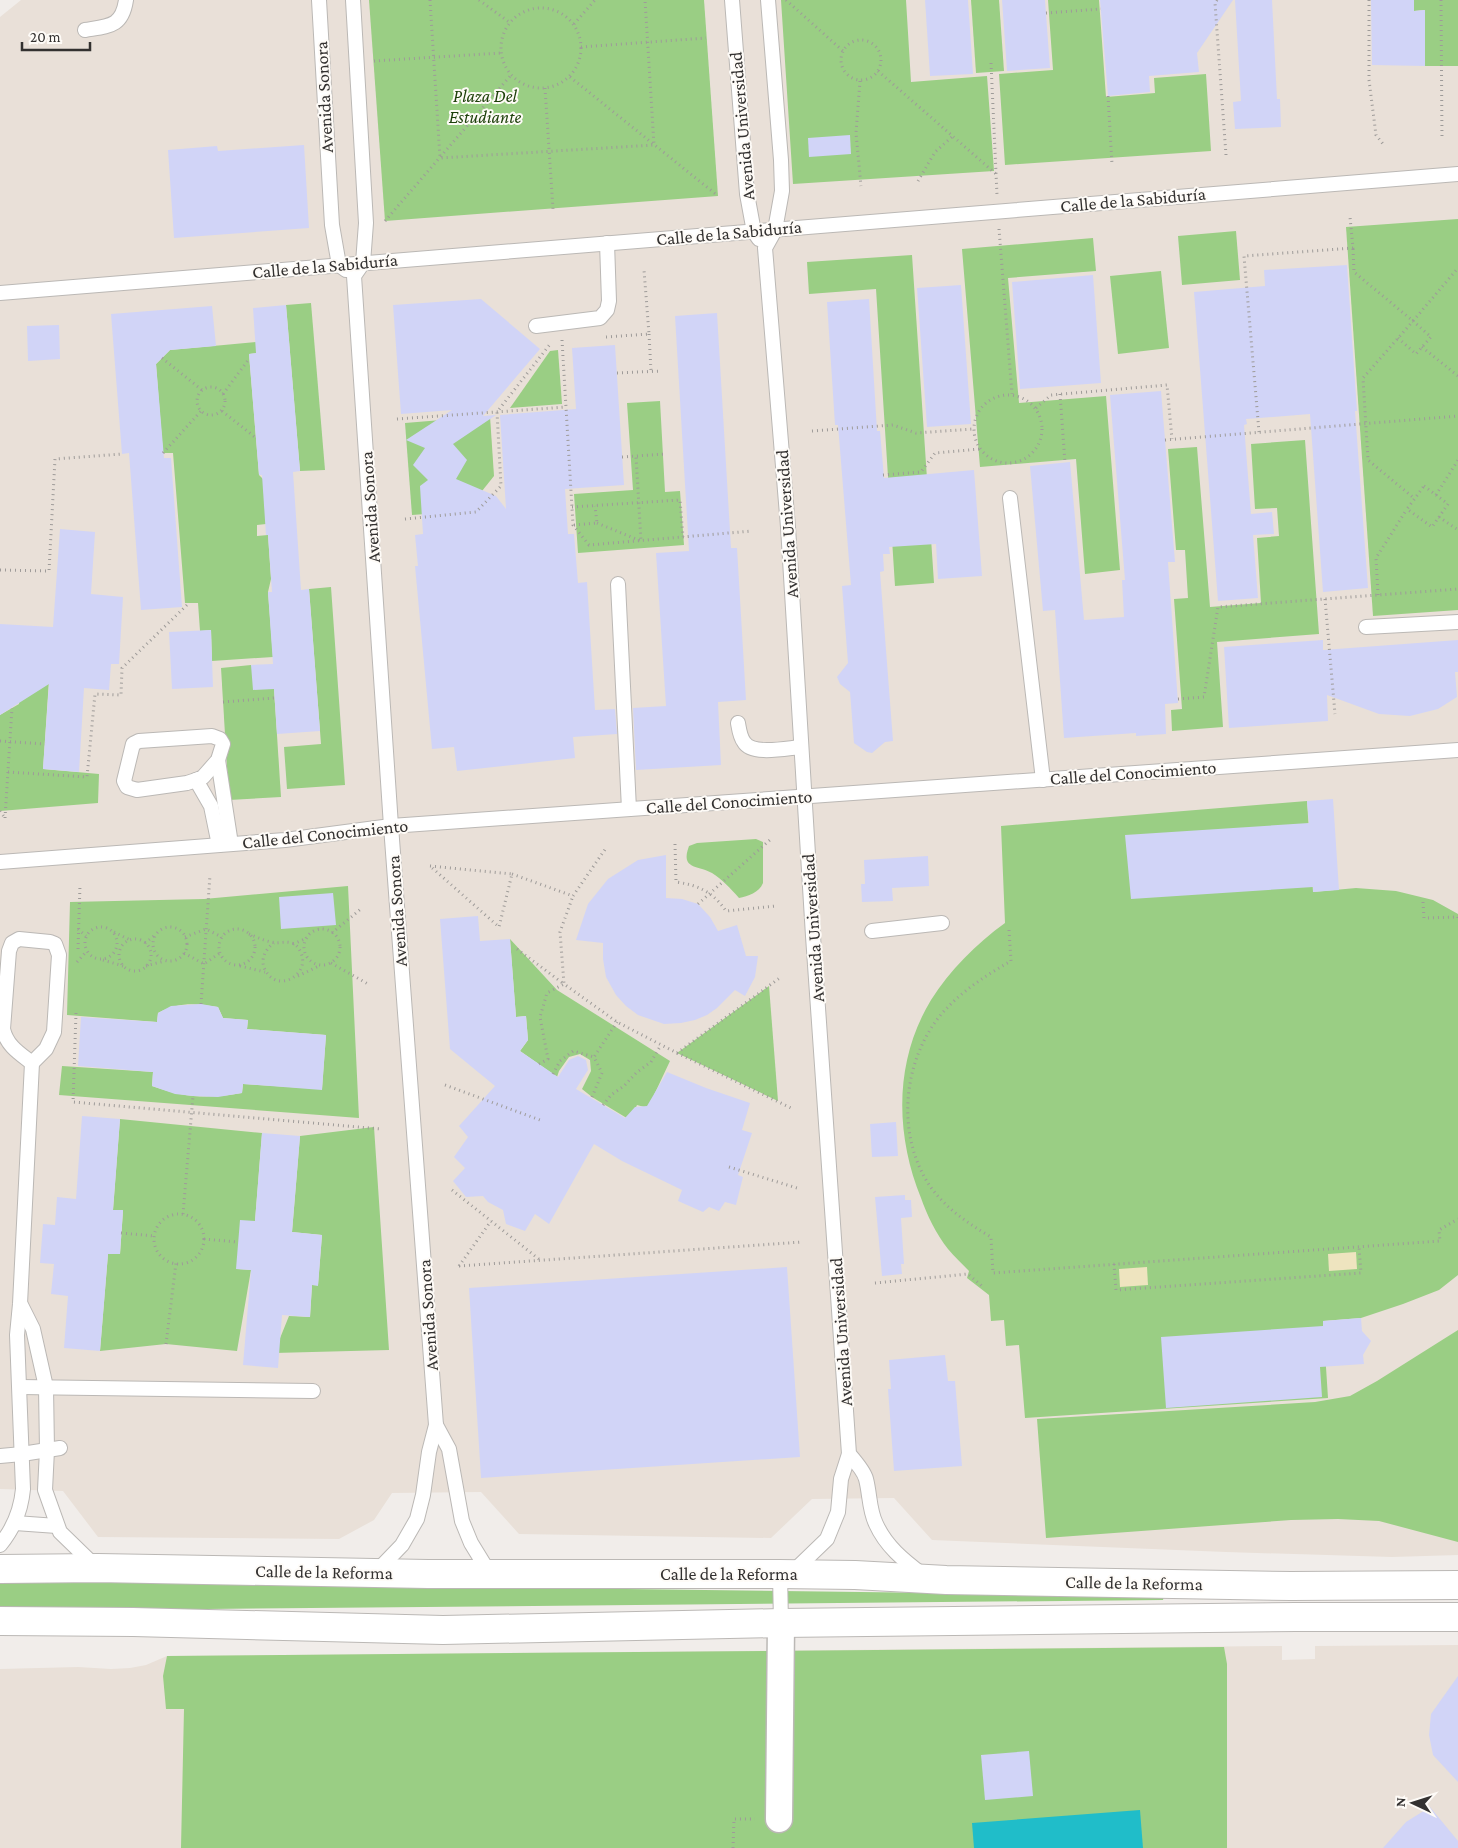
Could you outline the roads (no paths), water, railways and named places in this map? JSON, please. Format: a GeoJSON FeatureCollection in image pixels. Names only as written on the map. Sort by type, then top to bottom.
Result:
{"type":"FeatureCollection","features":[{"type":"Feature","properties":{"kind":"main road","name":"Calle de la Reforma"},"geometry":{"type":"LineString","coordinates":[[0,1569],[98,1568],[375,1574],[780,1574],[855,1575],[930,1580],[1291,1586],[1458,1585]]}},
{"type":"Feature","properties":{"kind":"main road","name":"Calle de la Reforma"},"geometry":{"type":"LineString","coordinates":[[0,1621],[133,1622],[444,1630],[781,1623],[1458,1617]]}},
{"type":"Feature","properties":{"kind":"street"},"geometry":{"type":"LineString","coordinates":[[778,1819],[781,1623]]}},
{"type":"Feature","properties":{"kind":"lane"},"geometry":{"type":"LineString","coordinates":[[85,30],[111,26],[121,19],[125,10],[126,0]]}},
{"type":"Feature","properties":{"kind":"lane","name":"Avenida Sonora"},"geometry":{"type":"LineString","coordinates":[[319,0],[332,225],[339,265]]}},
{"type":"Feature","properties":{"kind":"lane","name":"Avenida Sonora"},"geometry":{"type":"LineString","coordinates":[[353,0],[366,223],[363,263]]}},
{"type":"Feature","properties":{"kind":"lane","name":"Avenida Universidad"},"geometry":{"type":"LineString","coordinates":[[732,0],[747,194],[754,232],[766,248]]}},
{"type":"Feature","properties":{"kind":"lane","name":"Avenida Universidad"},"geometry":{"type":"LineString","coordinates":[[768,0],[782,191],[775,230],[766,248],[788,528],[801,747],[850,1454]]}},
{"type":"Feature","properties":{"kind":"lane","name":"Calle de la Sabiduría"},"geometry":{"type":"LineString","coordinates":[[0,293],[1458,174]]}},
{"type":"Feature","properties":{"kind":"lane"},"geometry":{"type":"LineString","coordinates":[[536,326],[600,318],[607,310],[609,301],[607,244]]}},
{"type":"Feature","properties":{"kind":"lane"},"geometry":{"type":"LineString","coordinates":[[339,265],[354,276],[363,263]]}},
{"type":"Feature","properties":{"kind":"lane","name":"Avenida Sonora"},"geometry":{"type":"LineString","coordinates":[[354,276],[391,826],[436,1425],[429,1452],[423,1495],[417,1519],[402,1545],[375,1574]]}},
{"type":"Feature","properties":{"kind":"lane"},"geometry":{"type":"LineString","coordinates":[[1010,498],[1043,780]]}},
{"type":"Feature","properties":{"kind":"lane"},"geometry":{"type":"LineString","coordinates":[[618,584],[630,809]]}},
{"type":"Feature","properties":{"kind":"lane"},"geometry":{"type":"LineString","coordinates":[[1366,627],[1458,622]]}},
{"type":"Feature","properties":{"kind":"lane"},"geometry":{"type":"LineString","coordinates":[[738,723],[744,743],[750,748],[759,750],[801,747]]}},
{"type":"Feature","properties":{"kind":"lane"},"geometry":{"type":"LineString","coordinates":[[218,760],[203,776],[187,783],[137,790],[127,786],[124,781],[133,744],[138,741],[212,736],[220,738],[223,744],[218,760],[225,844]]}},
{"type":"Feature","properties":{"kind":"lane","name":"Calle del Conocimiento"},"geometry":{"type":"LineString","coordinates":[[0,862],[285,840],[391,826],[1458,751]]}},
{"type":"Feature","properties":{"kind":"lane"},"geometry":{"type":"LineString","coordinates":[[196,780],[212,806],[225,844]]}},
{"type":"Feature","properties":{"kind":"lane"},"geometry":{"type":"LineString","coordinates":[[872,931],[942,923]]}},
{"type":"Feature","properties":{"kind":"lane"},"geometry":{"type":"LineString","coordinates":[[0,1546],[15,1523],[22,1506],[24,1489],[17,1335],[32,1063],[46,1049],[54,1032],[59,955],[55,944],[50,942],[19,939],[12,943],[9,951],[4,1029],[6,1039],[11,1046],[32,1063]]}},
{"type":"Feature","properties":{"kind":"lane"},"geometry":{"type":"LineString","coordinates":[[20,1304],[33,1329],[46,1387],[54,1449],[45,1490],[57,1526],[68,1541],[98,1568]]}},
{"type":"Feature","properties":{"kind":"lane"},"geometry":{"type":"LineString","coordinates":[[20,1387],[313,1391]]}},
{"type":"Feature","properties":{"kind":"lane","name":"Avenida Sonora"},"geometry":{"type":"LineString","coordinates":[[436,1425],[449,1449],[462,1521],[471,1543],[490,1574]]}},
{"type":"Feature","properties":{"kind":"lane"},"geometry":{"type":"LineString","coordinates":[[0,1456],[54,1449]]}},
{"type":"Feature","properties":{"kind":"lane"},"geometry":{"type":"LineString","coordinates":[[781,1623],[780,1574],[798,1567],[827,1539],[838,1512],[840,1479],[850,1454]]}},
{"type":"Feature","properties":{"kind":"lane"},"geometry":{"type":"LineString","coordinates":[[850,1454],[866,1477],[869,1501],[875,1523],[886,1543],[904,1561],[930,1580]]}},
{"type":"Feature","properties":{"kind":"lane"},"geometry":{"type":"LineString","coordinates":[[15,1523],[57,1526]]}},
{"type":"Feature","properties":{"kind":"lane"},"geometry":{"type":"LineString","coordinates":[[1291,1586],[1296,1617]]}},
{"type":"Feature","properties":{"kind":"water"},"geometry":{"type":"Polygon","coordinates":[[[1140,1810],[1143,1848],[974,1848],[972,1823],[1140,1810]]]}},
{"type":"Feature","properties":{"kind":"park label","name":"Plaza Del Estudiante"},"geometry":{"type":"Point","coordinates":[485,106]}}]}
